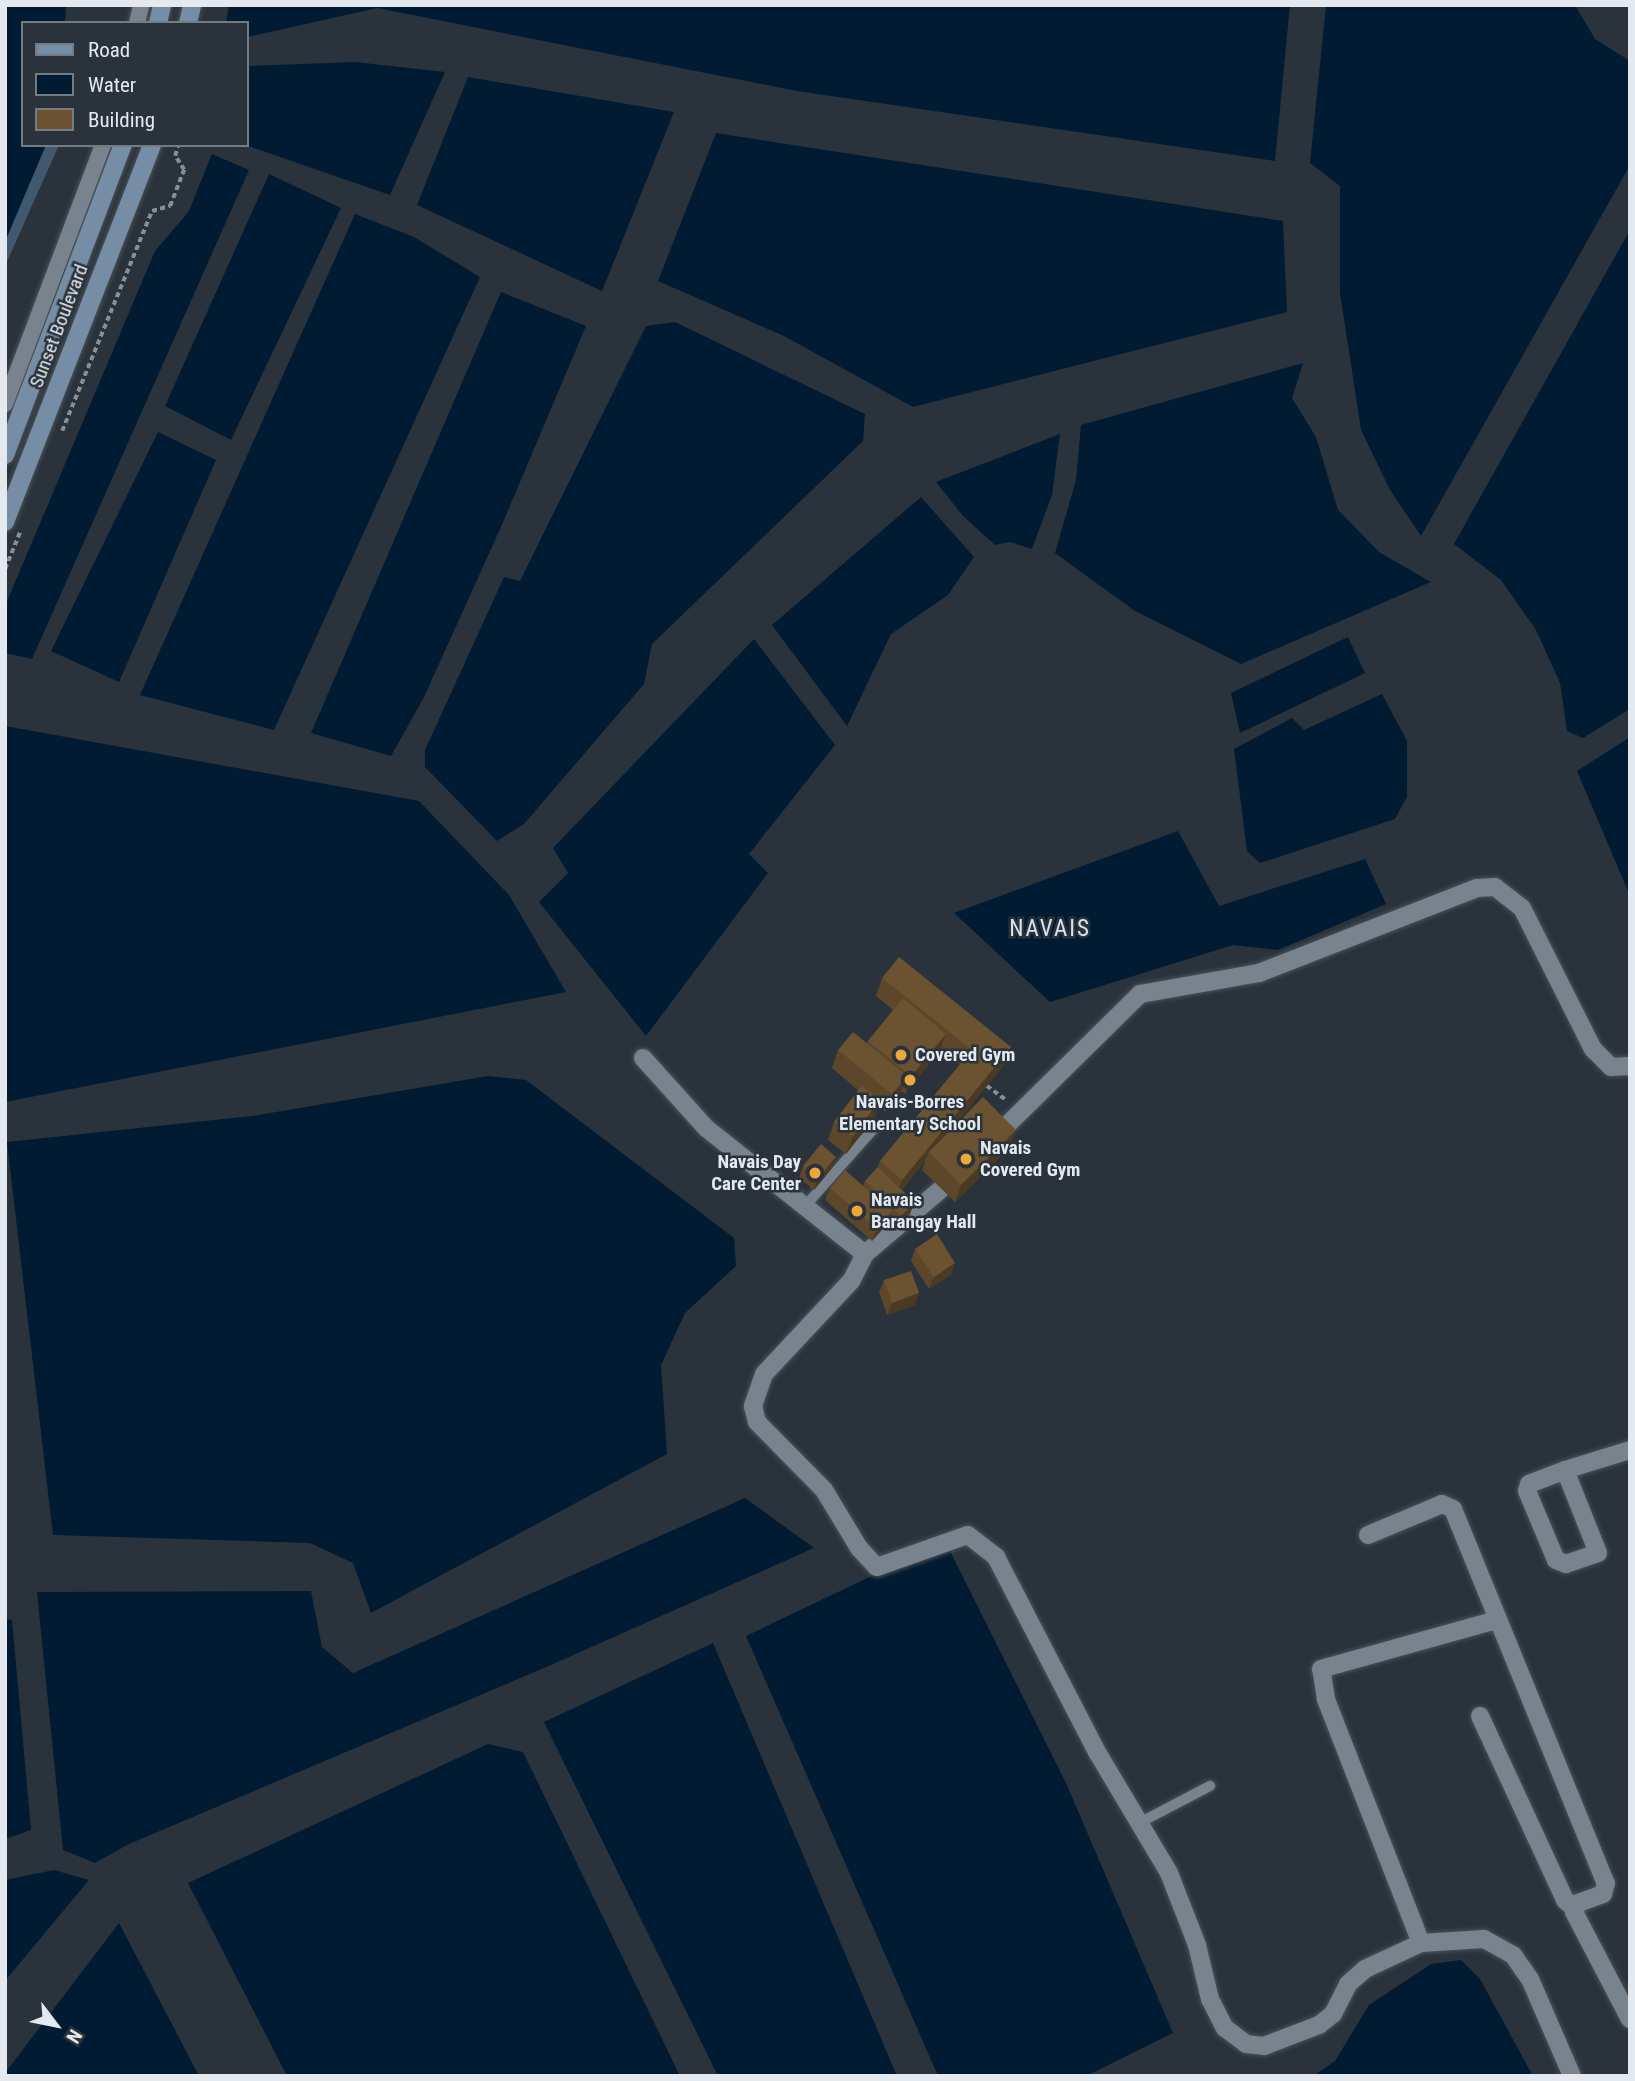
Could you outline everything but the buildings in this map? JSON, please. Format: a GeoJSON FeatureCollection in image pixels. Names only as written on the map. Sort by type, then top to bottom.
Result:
{"type":"FeatureCollection","features":[{"type":"Feature","properties":{"kind":"main road","name":"Sunset Boulevard"},"geometry":{"type":"LineString","coordinates":[[5,455],[121,147]]}},
{"type":"Feature","properties":{"kind":"main road","name":"Sunset Boulevard"},"geometry":{"type":"LineString","coordinates":[[13,526],[151,147]]}},
{"type":"Feature","properties":{"kind":"street"},"geometry":{"type":"LineString","coordinates":[[5,404],[102,147]]}},
{"type":"Feature","properties":{"kind":"street"},"geometry":{"type":"LineString","coordinates":[[997,1135],[1140,994],[1259,973],[1477,888],[1494,887],[1522,908],[1593,1049],[1611,1067],[1630,1066]]}},
{"type":"Feature","properties":{"kind":"street"},"geometry":{"type":"LineString","coordinates":[[643,1058],[706,1128],[807,1204],[865,1254]]}},
{"type":"Feature","properties":{"kind":"street"},"geometry":{"type":"LineString","coordinates":[[941,1189],[865,1254],[850,1281],[764,1374],[753,1406],[757,1422],[824,1490],[859,1548],[877,1567],[889,1567],[956,1537],[975,1537],[985,1544],[1097,1752],[1141,1822],[1183,1907],[1210,1999],[1225,2028],[1246,2044],[1264,2046],[1318,2025],[1333,2014],[1355,1974],[1421,1943],[1484,1939],[1513,1955],[1530,1979],[1572,2076]]}},
{"type":"Feature","properties":{"kind":"street"},"geometry":{"type":"LineString","coordinates":[[1565,1470],[1598,1553],[1566,1564],[1556,1560],[1527,1492],[1529,1484],[1565,1470],[1630,1450]]}},
{"type":"Feature","properties":{"kind":"street"},"geometry":{"type":"LineString","coordinates":[[1368,1535],[1449,1504],[1497,1620],[1510,1642],[1606,1883],[1603,1894],[1574,1908]]}},
{"type":"Feature","properties":{"kind":"street"},"geometry":{"type":"LineString","coordinates":[[1421,1943],[1326,1699],[1321,1669],[1497,1620]]}},
{"type":"Feature","properties":{"kind":"street"},"geometry":{"type":"LineString","coordinates":[[1480,1716],[1564,1900],[1574,1908],[1630,2019]]}},
{"type":"Feature","properties":{"kind":"lane"},"geometry":{"type":"LineString","coordinates":[[807,1204],[876,1126]]}},
{"type":"Feature","properties":{"kind":"lane"},"geometry":{"type":"LineString","coordinates":[[1141,1822],[1210,1786]]}},
{"type":"Feature","properties":{"kind":"path"},"geometry":{"type":"LineString","coordinates":[[58,441],[152,211],[170,206],[184,170],[175,156],[177,147]]}},
{"type":"Feature","properties":{"kind":"path"},"geometry":{"type":"LineString","coordinates":[[5,569],[13,526]]}},
{"type":"Feature","properties":{"kind":"path"},"geometry":{"type":"LineString","coordinates":[[987,1086],[1018,1115]]}},
{"type":"Feature","properties":{"kind":"shaded area"},"geometry":{"type":"Polygon","coordinates":[[[22,147],[58,147],[5,266],[5,177],[22,147]]]}},
{"type":"Feature","properties":{"kind":"water"},"geometry":{"type":"Polygon","coordinates":[[[5,5],[66,5],[65,21],[21,21],[21,147],[45,147],[5,242],[5,5]]]}},
{"type":"Feature","properties":{"kind":"water"},"geometry":{"type":"Polygon","coordinates":[[[229,5],[1290,5],[1275,161],[797,91],[377,8],[248,37],[248,21],[226,21],[229,5]]]}},
{"type":"Feature","properties":{"kind":"water"},"geometry":{"type":"Polygon","coordinates":[[[1326,5],[1575,5],[1595,39],[1630,61],[1630,165],[1421,536],[1390,490],[1361,430],[1340,293],[1340,186],[1310,163],[1326,5]]]}},
{"type":"Feature","properties":{"kind":"water"},"geometry":{"type":"Polygon","coordinates":[[[355,62],[445,72],[390,195],[248,146],[248,66],[355,62]]]}},
{"type":"Feature","properties":{"kind":"water"},"geometry":{"type":"Polygon","coordinates":[[[468,77],[674,112],[602,291],[417,205],[468,77]]]}},
{"type":"Feature","properties":{"kind":"water"},"geometry":{"type":"Polygon","coordinates":[[[716,133],[1283,221],[1287,312],[913,407],[784,336],[658,281],[716,133]]]}},
{"type":"Feature","properties":{"kind":"water"},"geometry":{"type":"Polygon","coordinates":[[[212,154],[249,170],[32,659],[5,653],[5,606],[155,251],[189,211],[212,154]]]}},
{"type":"Feature","properties":{"kind":"water"},"geometry":{"type":"Polygon","coordinates":[[[269,174],[341,208],[231,440],[165,406],[269,174]]]}},
{"type":"Feature","properties":{"kind":"water"},"geometry":{"type":"Polygon","coordinates":[[[355,214],[414,237],[480,277],[274,730],[140,695],[355,214]]]}},
{"type":"Feature","properties":{"kind":"water"},"geometry":{"type":"Polygon","coordinates":[[[1630,230],[1630,709],[1583,738],[1567,731],[1560,683],[1536,630],[1501,580],[1454,544],[1630,230]]]}},
{"type":"Feature","properties":{"kind":"water"},"geometry":{"type":"Polygon","coordinates":[[[501,292],[586,326],[501,527],[424,697],[391,756],[311,733],[501,292]]]}},
{"type":"Feature","properties":{"kind":"water"},"geometry":{"type":"Polygon","coordinates":[[[675,322],[865,414],[863,441],[652,644],[644,684],[524,824],[497,841],[425,767],[425,750],[504,577],[520,581],[646,326],[675,322]]]}},
{"type":"Feature","properties":{"kind":"water"},"geometry":{"type":"Polygon","coordinates":[[[1303,363],[1292,398],[1316,437],[1338,510],[1379,552],[1431,582],[1241,664],[1135,611],[1055,553],[1076,480],[1081,425],[1303,363]]]}},
{"type":"Feature","properties":{"kind":"water"},"geometry":{"type":"Polygon","coordinates":[[[158,432],[216,460],[119,682],[51,651],[158,432]]]}},
{"type":"Feature","properties":{"kind":"water"},"geometry":{"type":"Polygon","coordinates":[[[1060,434],[1052,495],[1032,549],[1010,542],[995,545],[963,516],[936,482],[1060,434]]]}},
{"type":"Feature","properties":{"kind":"water"},"geometry":{"type":"Polygon","coordinates":[[[921,497],[974,557],[948,595],[891,634],[847,726],[772,625],[921,497]]]}},
{"type":"Feature","properties":{"kind":"water"},"geometry":{"type":"Polygon","coordinates":[[[1348,637],[1365,673],[1240,733],[1231,693],[1348,637]]]}},
{"type":"Feature","properties":{"kind":"water"},"geometry":{"type":"Polygon","coordinates":[[[754,639],[835,745],[749,854],[768,873],[646,1036],[539,902],[568,873],[553,848],[754,639]]]}},
{"type":"Feature","properties":{"kind":"water"},"geometry":{"type":"Polygon","coordinates":[[[1382,694],[1407,741],[1407,797],[1395,819],[1260,863],[1247,851],[1234,749],[1292,718],[1304,730],[1382,694]]]}},
{"type":"Feature","properties":{"kind":"water"},"geometry":{"type":"Polygon","coordinates":[[[5,726],[419,801],[509,895],[566,992],[5,1102],[5,726]]]}},
{"type":"Feature","properties":{"kind":"water"},"geometry":{"type":"Polygon","coordinates":[[[1630,737],[1630,896],[1577,771],[1630,737]]]}},
{"type":"Feature","properties":{"kind":"water"},"geometry":{"type":"Polygon","coordinates":[[[1178,831],[1219,906],[1365,859],[1386,904],[1278,950],[1233,945],[1050,1002],[954,913],[1178,831]]]}},
{"type":"Feature","properties":{"kind":"water"},"geometry":{"type":"Polygon","coordinates":[[[488,1076],[526,1080],[734,1238],[736,1266],[685,1313],[661,1365],[667,1454],[371,1613],[353,1563],[310,1543],[53,1535],[7,1142],[252,1116],[488,1076]]]}},
{"type":"Feature","properties":{"kind":"water"},"geometry":{"type":"Polygon","coordinates":[[[745,1498],[814,1548],[551,1665],[129,1844],[95,1863],[63,1850],[37,1592],[311,1591],[322,1647],[353,1673],[745,1498]]]}},
{"type":"Feature","properties":{"kind":"water"},"geometry":{"type":"Polygon","coordinates":[[[945,1541],[1066,1783],[1173,2033],[1086,2076],[938,2076],[746,1636],[945,1541]]]}},
{"type":"Feature","properties":{"kind":"water"},"geometry":{"type":"Polygon","coordinates":[[[5,1619],[12,1620],[31,1830],[5,1839],[5,1619]]]}},
{"type":"Feature","properties":{"kind":"water"},"geometry":{"type":"Polygon","coordinates":[[[713,1643],[897,2076],[718,2076],[544,1722],[713,1643]]]}},
{"type":"Feature","properties":{"kind":"water"},"geometry":{"type":"Polygon","coordinates":[[[488,1744],[523,1752],[680,2076],[287,2076],[188,1883],[488,1744]]]}},
{"type":"Feature","properties":{"kind":"water"},"geometry":{"type":"Polygon","coordinates":[[[54,1870],[89,1880],[5,1981],[5,1880],[54,1870]]]}},
{"type":"Feature","properties":{"kind":"water"},"geometry":{"type":"Polygon","coordinates":[[[119,1923],[199,2076],[5,2076],[5,2073],[119,1923]]]}},
{"type":"Feature","properties":{"kind":"water"},"geometry":{"type":"Polygon","coordinates":[[[1461,1960],[1480,1979],[1533,2076],[1313,2076],[1335,2061],[1369,2005],[1431,1964],[1461,1960]]]}},
{"type":"Feature","properties":{"kind":"place","name":"Covered Gym"},"geometry":{"type":"Point","coordinates":[901,1055]}},
{"type":"Feature","properties":{"kind":"place","name":"Navais-Borres Elementary School"},"geometry":{"type":"Point","coordinates":[910,1080]}},
{"type":"Feature","properties":{"kind":"place","name":"Navais Covered Gym"},"geometry":{"type":"Point","coordinates":[966,1159]}},
{"type":"Feature","properties":{"kind":"place","name":"Navais Day Care Center"},"geometry":{"type":"Point","coordinates":[815,1173]}},
{"type":"Feature","properties":{"kind":"place","name":"Navais Barangay Hall"},"geometry":{"type":"Point","coordinates":[857,1211]}},
{"type":"Feature","properties":{"kind":"district","name":"NAVAIS"},"geometry":{"type":"Point","coordinates":[1050,929]}}]}
